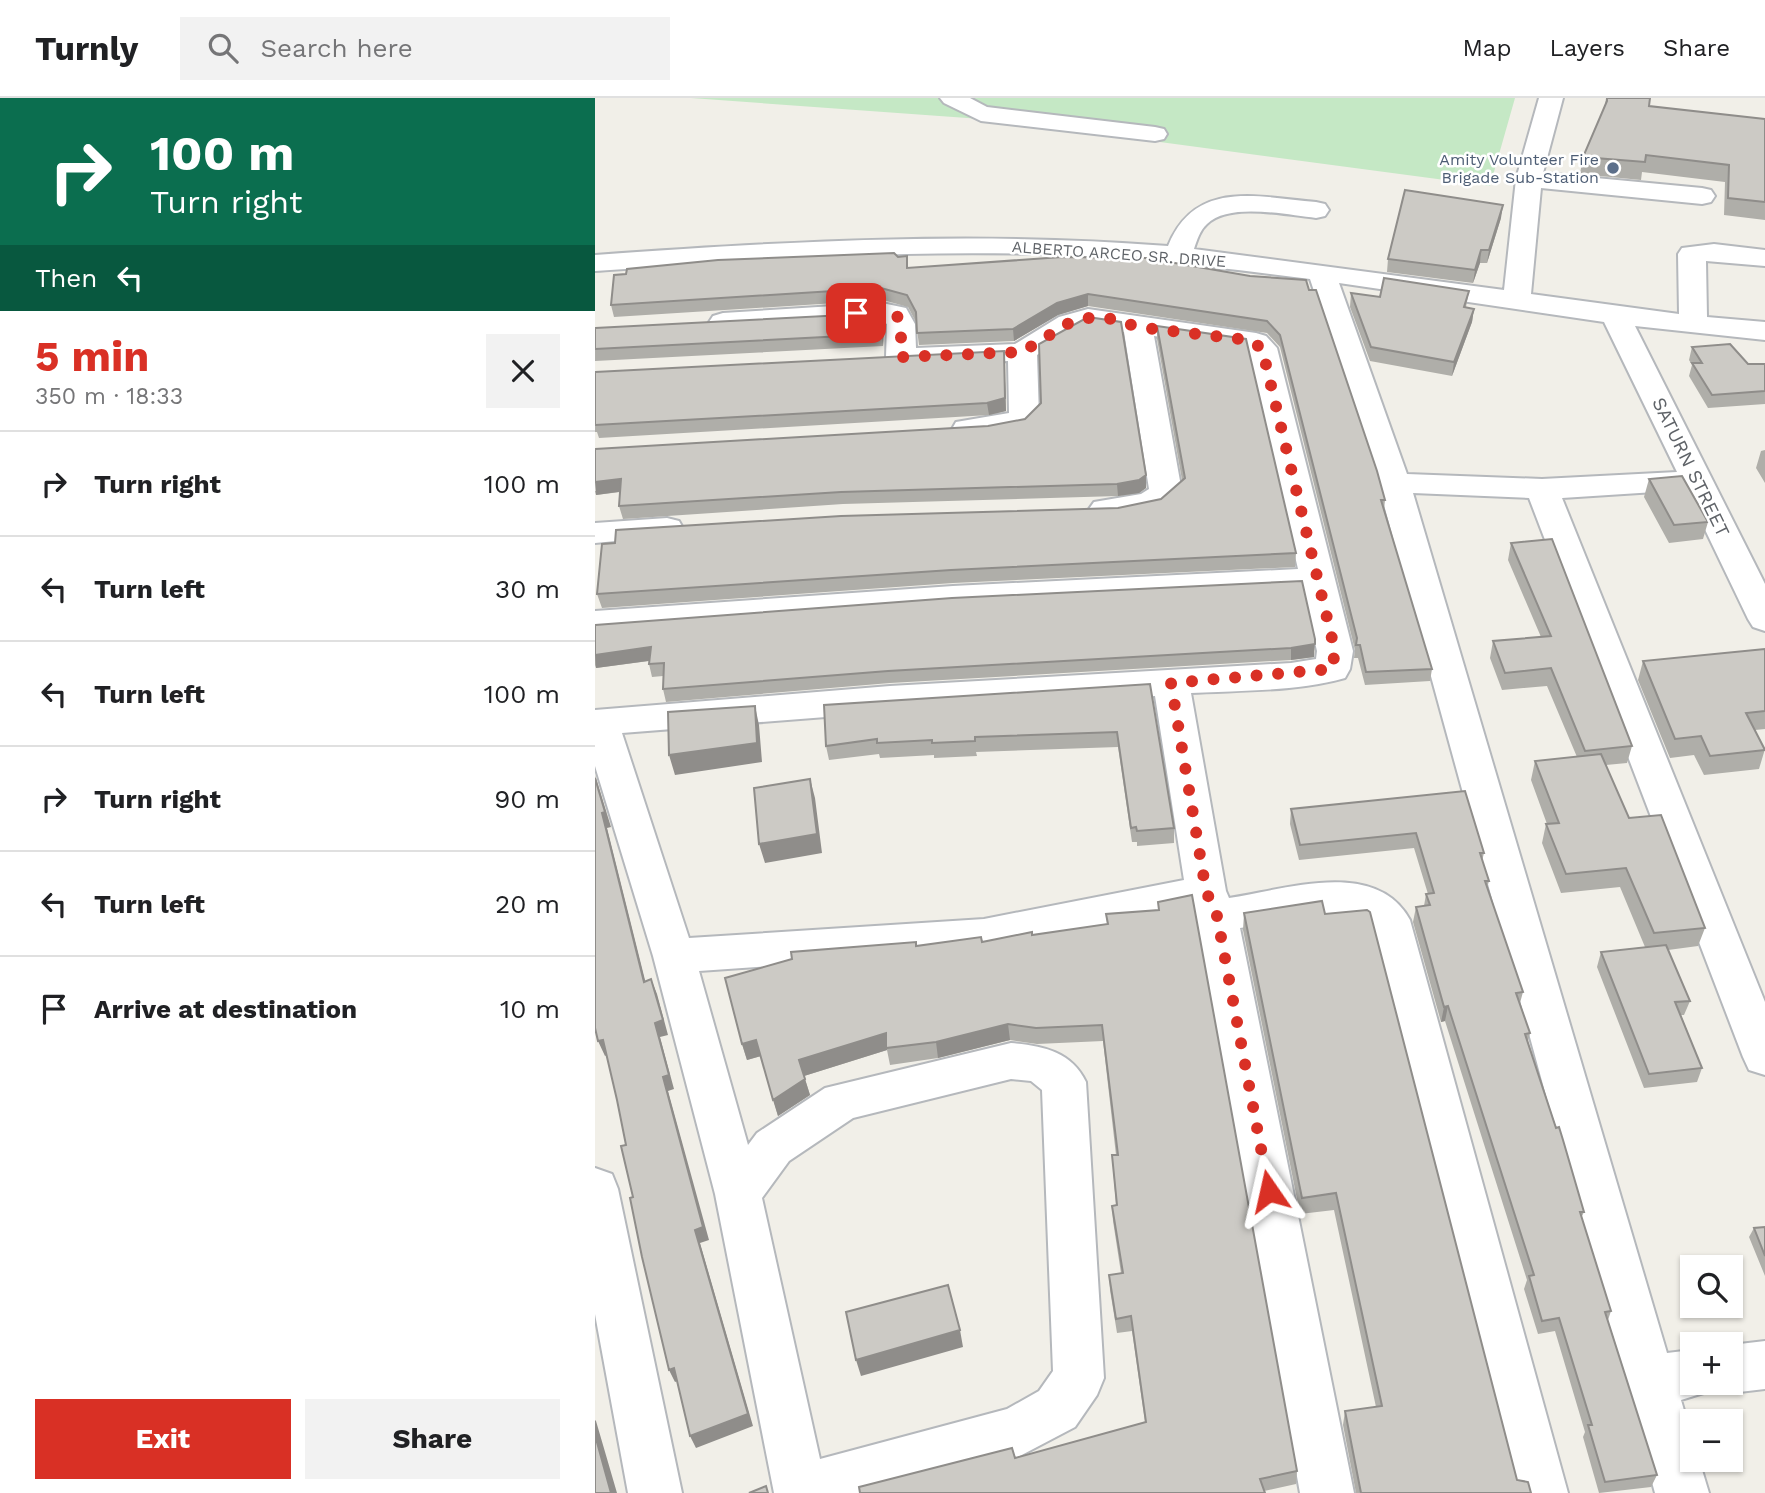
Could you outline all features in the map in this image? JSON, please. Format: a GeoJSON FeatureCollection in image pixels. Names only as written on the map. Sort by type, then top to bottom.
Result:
{"type":"FeatureCollection","features":[{"type":"Feature","properties":{"kind":"street"},"geometry":{"type":"LineString","coordinates":[[952,98],[981,114],[1155,134]]}},
{"type":"Feature","properties":{"kind":"street"},"geometry":{"type":"LineString","coordinates":[[1517,299],[1529,179],[1551,98]]}},
{"type":"Feature","properties":{"kind":"street"},"geometry":{"type":"LineString","coordinates":[[1529,179],[1702,196]]}},
{"type":"Feature","properties":{"kind":"street"},"geometry":{"type":"LineString","coordinates":[[1178,255],[1195,220],[1211,210],[1237,204],[1316,210]]}},
{"type":"Feature","properties":{"kind":"street","name":"ALBERTO ARCEO SR. DRIVE"},"geometry":{"type":"LineString","coordinates":[[595,263],[774,250],[1013,246],[1178,255],[1517,299],[1616,316],[1765,331]]}},
{"type":"Feature","properties":{"kind":"street"},"geometry":{"type":"LineString","coordinates":[[1693,325],[1692,254],[1714,252],[1765,258]]}},
{"type":"Feature","properties":{"kind":"street"},"geometry":{"type":"LineString","coordinates":[[1322,273],[1394,483],[1671,1376],[1682,1493]]}},
{"type":"Feature","properties":{"kind":"street"},"geometry":{"type":"LineString","coordinates":[[691,324],[882,312],[896,314],[901,324],[887,358],[1022,352],[1077,319],[1108,318],[1138,327],[1248,340],[1262,348],[1335,651],[1332,669],[1171,683],[890,699],[599,727],[674,956],[738,1194],[801,1492],[1016,1433],[1057,1409],[1079,1378],[1064,1082],[1041,1064],[1011,1061],[841,1102],[773,1147],[738,1194]]}},
{"type":"Feature","properties":{"kind":"street","name":"SATURN STREET"},"geometry":{"type":"LineString","coordinates":[[1616,316],[1765,619]]}},
{"type":"Feature","properties":{"kind":"street"},"geometry":{"type":"LineString","coordinates":[[1077,510],[1118,509],[1150,503],[1165,492],[1138,327]]}},
{"type":"Feature","properties":{"kind":"street"},"geometry":{"type":"LineString","coordinates":[[934,430],[989,427],[1014,422],[1024,416],[1022,352]]}},
{"type":"Feature","properties":{"kind":"street"},"geometry":{"type":"LineString","coordinates":[[1394,483],[1542,489],[1698,480]]}},
{"type":"Feature","properties":{"kind":"street"},"geometry":{"type":"LineString","coordinates":[[1542,489],[1765,1057]]}},
{"type":"Feature","properties":{"kind":"street"},"geometry":{"type":"LineString","coordinates":[[595,533],[692,527]]}},
{"type":"Feature","properties":{"kind":"street"},"geometry":{"type":"LineString","coordinates":[[595,623],[953,597],[1317,579]]}},
{"type":"Feature","properties":{"kind":"street"},"geometry":{"type":"LineString","coordinates":[[1171,683],[1327,1493]]}},
{"type":"Feature","properties":{"kind":"street"},"geometry":{"type":"LineString","coordinates":[[674,956],[984,935],[1212,903],[1342,897],[1368,902],[1389,920],[1541,1493]]}},
{"type":"Feature","properties":{"kind":"street"},"geometry":{"type":"LineString","coordinates":[[595,1189],[655,1493]]}},
{"type":"Feature","properties":{"kind":"street"},"geometry":{"type":"LineString","coordinates":[[1743,1368],[1765,1365]]}},
{"type":"Feature","properties":{"kind":"green space"},"geometry":{"type":"Polygon","coordinates":[[[691,98],[1515,98],[1490,186],[995,120],[691,98]]]}},
{"type":"Feature","properties":{"kind":"building"},"geometry":{"type":"Polygon","coordinates":[[[1607,98],[1650,98],[1649,106],[1765,119],[1765,202],[1728,198],[1729,165],[1646,155],[1645,162],[1583,157],[1607,98]]]}},
{"type":"Feature","properties":{"kind":"building"},"geometry":{"type":"Polygon","coordinates":[[[1405,190],[1503,205],[1489,250],[1481,250],[1475,270],[1388,259],[1405,190]]]}},
{"type":"Feature","properties":{"kind":"building"},"geometry":{"type":"Polygon","coordinates":[[[894,253],[898,257],[907,256],[907,268],[1062,257],[1146,258],[1250,276],[1306,280],[1309,290],[1316,290],[1377,471],[1385,500],[1381,500],[1432,669],[1366,672],[1360,645],[1356,645],[1357,638],[1280,335],[1267,321],[1088,294],[1057,303],[1013,329],[917,333],[916,312],[907,295],[881,288],[611,305],[614,275],[626,274],[627,269],[718,260],[894,253]]]}},
{"type":"Feature","properties":{"kind":"building"},"geometry":{"type":"Polygon","coordinates":[[[1384,278],[1469,291],[1464,307],[1474,309],[1454,362],[1371,347],[1351,293],[1380,297],[1384,278]]]}},
{"type":"Feature","properties":{"kind":"building"},"geometry":{"type":"Polygon","coordinates":[[[883,313],[882,334],[595,349],[595,328],[883,313]]]}},
{"type":"Feature","properties":{"kind":"building"},"geometry":{"type":"Polygon","coordinates":[[[1088,317],[1121,322],[1146,475],[1139,480],[1117,484],[841,492],[619,506],[621,479],[595,482],[595,449],[988,426],[1025,419],[1041,403],[1039,344],[1088,317]]]}},
{"type":"Feature","properties":{"kind":"building"},"geometry":{"type":"Polygon","coordinates":[[[1157,326],[1246,339],[1296,553],[951,570],[597,594],[602,544],[615,543],[616,530],[841,516],[1118,508],[1161,499],[1185,478],[1157,326]]]}},
{"type":"Feature","properties":{"kind":"building"},"geometry":{"type":"Polygon","coordinates":[[[1730,344],[1748,364],[1765,364],[1765,391],[1712,395],[1692,363],[1702,363],[1692,347],[1730,344]]]}},
{"type":"Feature","properties":{"kind":"building"},"geometry":{"type":"Polygon","coordinates":[[[1004,351],[1005,398],[987,403],[595,425],[595,372],[1004,351]]]}},
{"type":"Feature","properties":{"kind":"building"},"geometry":{"type":"Polygon","coordinates":[[[1682,476],[1708,522],[1674,525],[1649,479],[1682,476]]]}},
{"type":"Feature","properties":{"kind":"building"},"geometry":{"type":"Polygon","coordinates":[[[1552,539],[1632,746],[1585,751],[1551,668],[1505,673],[1493,641],[1551,636],[1511,543],[1552,539]]]}},
{"type":"Feature","properties":{"kind":"building"},"geometry":{"type":"Polygon","coordinates":[[[1302,581],[1315,644],[1291,648],[888,671],[663,689],[664,663],[649,664],[651,647],[595,655],[595,625],[952,598],[1302,581]]]}},
{"type":"Feature","properties":{"kind":"building"},"geometry":{"type":"Polygon","coordinates":[[[1765,649],[1765,711],[1746,713],[1765,750],[1710,756],[1701,736],[1675,739],[1643,661],[1765,649]]]}},
{"type":"Feature","properties":{"kind":"building"},"geometry":{"type":"Polygon","coordinates":[[[1150,684],[1174,828],[1137,831],[1136,827],[1131,828],[1117,732],[975,737],[975,741],[932,743],[932,740],[877,743],[877,739],[826,746],[824,705],[1150,684]]]}},
{"type":"Feature","properties":{"kind":"building"},"geometry":{"type":"Polygon","coordinates":[[[755,706],[757,743],[669,755],[668,712],[755,706]]]}},
{"type":"Feature","properties":{"kind":"building"},"geometry":{"type":"Polygon","coordinates":[[[1601,754],[1629,818],[1661,815],[1705,928],[1654,933],[1626,868],[1566,874],[1546,824],[1559,823],[1535,761],[1601,754]]]}},
{"type":"Feature","properties":{"kind":"building"},"geometry":{"type":"Polygon","coordinates":[[[595,778],[644,982],[651,979],[663,1020],[655,1023],[669,1075],[663,1077],[703,1227],[695,1230],[748,1414],[690,1436],[674,1368],[669,1370],[642,1257],[630,1198],[633,1197],[621,1146],[626,1145],[617,1100],[603,1040],[598,1041],[595,1028],[595,778]]]}},
{"type":"Feature","properties":{"kind":"building"},"geometry":{"type":"Polygon","coordinates":[[[810,779],[817,834],[759,844],[754,788],[810,779]]]}},
{"type":"Feature","properties":{"kind":"building"},"geometry":{"type":"Polygon","coordinates":[[[1465,791],[1484,853],[1480,853],[1489,881],[1485,881],[1523,992],[1516,993],[1530,1033],[1525,1034],[1556,1128],[1559,1127],[1563,1140],[1584,1212],[1580,1212],[1611,1311],[1605,1312],[1657,1475],[1605,1482],[1588,1425],[1592,1425],[1559,1318],[1542,1321],[1529,1276],[1534,1275],[1448,1006],[1444,1007],[1416,907],[1430,905],[1426,894],[1434,893],[1416,833],[1300,845],[1291,809],[1465,791]]]}},
{"type":"Feature","properties":{"kind":"building"},"geometry":{"type":"Polygon","coordinates":[[[1192,895],[1297,1471],[1260,1479],[1265,1493],[860,1493],[859,1487],[1012,1448],[1015,1458],[1146,1422],[1131,1316],[1116,1319],[1109,1275],[1123,1273],[1112,1206],[1117,1205],[1112,1155],[1118,1155],[1102,1025],[1036,1028],[1008,1024],[936,1042],[886,1048],[886,1033],[799,1060],[805,1079],[773,1100],[756,1040],[742,1044],[725,978],[792,959],[791,952],[916,942],[916,946],[981,937],[982,942],[1032,932],[1032,935],[1108,924],[1106,914],[1159,910],[1158,902],[1192,895]]]}},
{"type":"Feature","properties":{"kind":"building"},"geometry":{"type":"Polygon","coordinates":[[[1322,901],[1325,914],[1367,910],[1370,912],[1517,1480],[1528,1482],[1531,1493],[1361,1493],[1345,1411],[1382,1406],[1336,1193],[1302,1198],[1244,913],[1322,901]]]}},
{"type":"Feature","properties":{"kind":"building"},"geometry":{"type":"Polygon","coordinates":[[[1666,945],[1690,1001],[1675,1002],[1702,1068],[1649,1074],[1601,952],[1666,945]]]}},
{"type":"Feature","properties":{"kind":"building"},"geometry":{"type":"Polygon","coordinates":[[[1765,1227],[1765,1256],[1754,1228],[1765,1227]]]}},
{"type":"Feature","properties":{"kind":"building"},"geometry":{"type":"Polygon","coordinates":[[[948,1285],[960,1330],[856,1360],[846,1312],[948,1285]]]}},
{"type":"Feature","properties":{"kind":"building"},"geometry":{"type":"Polygon","coordinates":[[[595,1435],[611,1493],[595,1493],[595,1435]]]}},
{"type":"Feature","properties":{"kind":"building"},"geometry":{"type":"Polygon","coordinates":[[[766,1486],[768,1493],[749,1493],[766,1486]]]}},
{"type":"Feature","properties":{"kind":"place","name":"Amity Volunteer Fire Brigade Sub-Station"},"geometry":{"type":"Point","coordinates":[1613,168]}},
{"type":"Feature","properties":{"kind":"route"},"geometry":{"type":"LineString","coordinates":[[856,313],[896,314],[901,324],[901,357],[1022,352],[1069,323],[1089,318],[1108,318],[1138,327],[1248,340],[1256,342],[1262,348],[1335,651],[1332,669],[1291,675],[1171,683],[1206,891],[1217,916],[1269,1191]]}}]}
